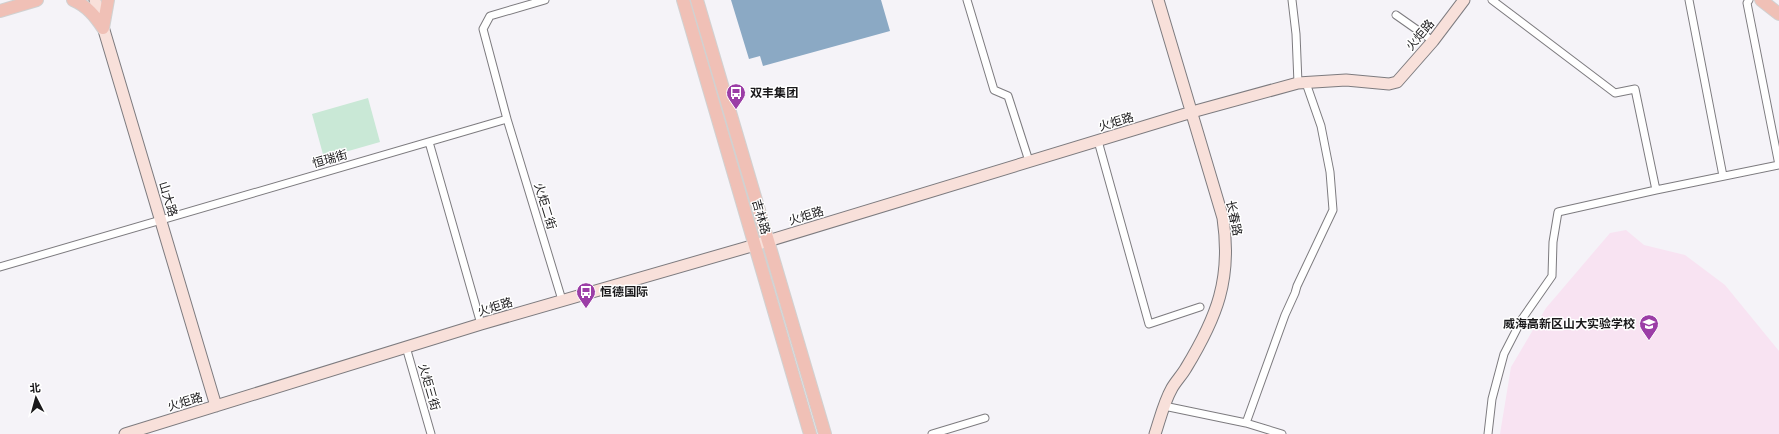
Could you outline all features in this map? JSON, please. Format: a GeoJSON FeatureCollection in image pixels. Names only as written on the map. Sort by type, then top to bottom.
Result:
{"type":"FeatureCollection","features":[{"type":"Feature","properties":{"kind":"main road"},"geometry":{"type":"LineString","coordinates":[[0,11],[37,0]]}},
{"type":"Feature","properties":{"kind":"main road"},"geometry":{"type":"LineString","coordinates":[[73,0],[80,3],[90,11],[103,28]]}},
{"type":"Feature","properties":{"kind":"main road","name":"山大路"},"geometry":{"type":"LineString","coordinates":[[95,0],[216,406]]}},
{"type":"Feature","properties":{"kind":"main road"},"geometry":{"type":"LineString","coordinates":[[103,28],[108,0]]}},
{"type":"Feature","properties":{"kind":"main road","name":"吉林路"},"geometry":{"type":"LineString","coordinates":[[683,0],[811,434]]}},
{"type":"Feature","properties":{"kind":"main road","name":"吉林路"},"geometry":{"type":"LineString","coordinates":[[697,0],[824,432]]}},
{"type":"Feature","properties":{"kind":"main road","name":"长春路"},"geometry":{"type":"LineString","coordinates":[[1155,434],[1164,406],[1172,388],[1185,370],[1214,318],[1226,267],[1227,243],[1223,218],[1158,0]]}},
{"type":"Feature","properties":{"kind":"main road","name":"火炬路"},"geometry":{"type":"LineString","coordinates":[[130,433],[481,324],[756,245],[1192,112],[1302,83],[1346,80],[1389,84],[1397,82],[1433,41],[1464,0]]}},
{"type":"Feature","properties":{"kind":"main road"},"geometry":{"type":"LineString","coordinates":[[1761,0],[1779,14]]}},
{"type":"Feature","properties":{"kind":"street"},"geometry":{"type":"LineString","coordinates":[[507,119],[483,29],[490,16],[545,0]]}},
{"type":"Feature","properties":{"kind":"street"},"geometry":{"type":"LineString","coordinates":[[967,0],[994,90],[1008,96],[1029,161]]}},
{"type":"Feature","properties":{"kind":"street"},"geometry":{"type":"LineString","coordinates":[[1246,424],[1285,315],[1333,210],[1330,172],[1320,126],[1302,83],[1292,0]]}},
{"type":"Feature","properties":{"kind":"street"},"geometry":{"type":"LineString","coordinates":[[1492,0],[1615,93],[1635,89],[1656,190]]}},
{"type":"Feature","properties":{"kind":"street"},"geometry":{"type":"LineString","coordinates":[[1689,0],[1723,176]]}},
{"type":"Feature","properties":{"kind":"street"},"geometry":{"type":"LineString","coordinates":[[1488,434],[1492,399],[1504,354],[1522,319],[1552,276],[1553,242],[1558,212],[1779,165],[1747,3],[1749,0]]}},
{"type":"Feature","properties":{"kind":"street"},"geometry":{"type":"LineString","coordinates":[[1396,15],[1433,41]]}},
{"type":"Feature","properties":{"kind":"street","name":"恒瑞街"},"geometry":{"type":"LineString","coordinates":[[0,267],[507,119]]}},
{"type":"Feature","properties":{"kind":"street","name":"火炬二街"},"geometry":{"type":"LineString","coordinates":[[507,119],[562,300]]}},
{"type":"Feature","properties":{"kind":"street"},"geometry":{"type":"LineString","coordinates":[[1098,141],[1149,324],[1200,307]]}},
{"type":"Feature","properties":{"kind":"street"},"geometry":{"type":"LineString","coordinates":[[429,142],[481,324]]}},
{"type":"Feature","properties":{"kind":"street","name":"火炬三街"},"geometry":{"type":"LineString","coordinates":[[406,347],[431,434]]}},
{"type":"Feature","properties":{"kind":"street"},"geometry":{"type":"LineString","coordinates":[[1164,406],[1246,424],[1282,434]]}},
{"type":"Feature","properties":{"kind":"street"},"geometry":{"type":"LineString","coordinates":[[932,434],[985,418]]}},
{"type":"Feature","properties":{"kind":"street"},"geometry":{"type":"LineString","coordinates":[[811,434],[824,432]]}},
{"type":"Feature","properties":{"kind":"shaded area","name":"威海高新区山大实验学校"},"geometry":{"type":"Polygon","coordinates":[[[1626,230],[1644,245],[1685,255],[1725,285],[1779,351],[1779,434],[1500,434],[1511,367],[1546,308],[1610,233],[1626,230]]]}},
{"type":"Feature","properties":{"kind":"green space"},"geometry":{"type":"Polygon","coordinates":[[[368,98],[380,142],[324,158],[312,114],[368,98]]]}},
{"type":"Feature","properties":{"kind":"water"},"geometry":{"type":"Polygon","coordinates":[[[731,0],[881,0],[890,31],[763,66],[760,56],[749,59],[731,0]]]}},
{"type":"Feature","properties":{"kind":"place","name":"双丰集团"},"geometry":{"type":"Point","coordinates":[736,110]}},
{"type":"Feature","properties":{"kind":"place","name":"恒德国际"},"geometry":{"type":"Point","coordinates":[586,309]}},
{"type":"Feature","properties":{"kind":"place","name":"威海高新区山大实验学校"},"geometry":{"type":"Point","coordinates":[1649,341]}}]}
